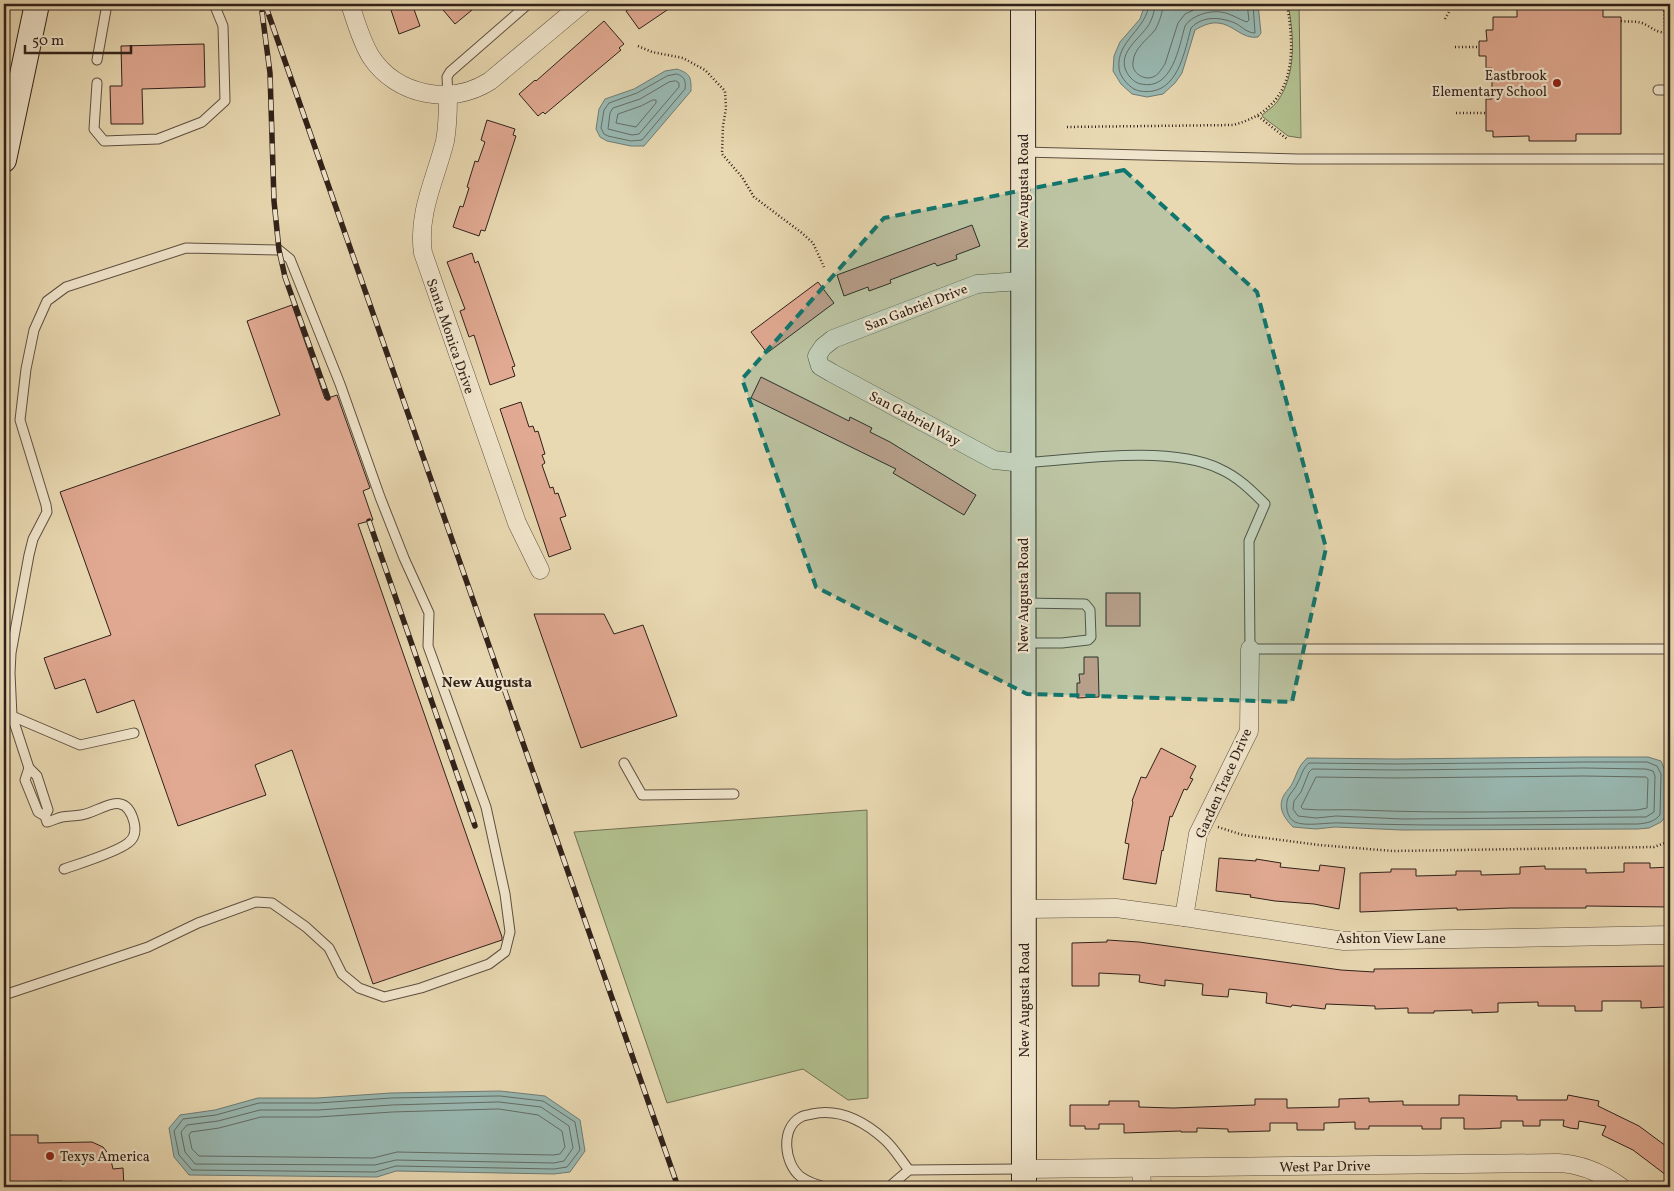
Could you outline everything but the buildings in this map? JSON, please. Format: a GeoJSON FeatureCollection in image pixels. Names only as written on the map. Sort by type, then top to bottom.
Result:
{"type":"FeatureCollection","features":[{"type":"Feature","properties":{"kind":"street"},"geometry":{"type":"LineString","coordinates":[[4,160],[37,4]]}},
{"type":"Feature","properties":{"kind":"street"},"geometry":{"type":"LineString","coordinates":[[350,4],[367,51],[383,71],[395,81],[408,88],[434,95],[454,95],[480,88],[582,4]]}},
{"type":"Feature","properties":{"kind":"street","name":"New Augusta Road"},"geometry":{"type":"LineString","coordinates":[[1023,4],[1024,1178]]}},
{"type":"Feature","properties":{"kind":"street","name":"Santa Monica Drive"},"geometry":{"type":"LineString","coordinates":[[448,95],[447,131],[422,221],[421,241],[423,253],[517,524],[540,570]]}},
{"type":"Feature","properties":{"kind":"street","name":"San Gabriel Drive"},"geometry":{"type":"LineString","coordinates":[[818,356],[823,347],[833,339],[977,284],[1023,281]]}},
{"type":"Feature","properties":{"kind":"street","name":"San Gabriel Way"},"geometry":{"type":"LineString","coordinates":[[818,356],[820,366],[994,460],[1023,463]]}},
{"type":"Feature","properties":{"kind":"street","name":"Garden Trace Drive"},"geometry":{"type":"LineString","coordinates":[[1184,917],[1198,834],[1249,731],[1250,649]]}},
{"type":"Feature","properties":{"kind":"street","name":"Ashton View Lane"},"geometry":{"type":"LineString","coordinates":[[1024,909],[1116,908],[1344,941],[1670,935]]}},
{"type":"Feature","properties":{"kind":"street","name":"West Par Drive"},"geometry":{"type":"LineString","coordinates":[[1024,1178],[1142,1168],[1558,1164],[1590,1169],[1621,1187]]}},
{"type":"Feature","properties":{"kind":"street"},"geometry":{"type":"LineString","coordinates":[[1142,1168],[1142,1187]]}},
{"type":"Feature","properties":{"kind":"lane"},"geometry":{"type":"LineString","coordinates":[[97,60],[107,4]]}},
{"type":"Feature","properties":{"kind":"lane"},"geometry":{"type":"LineString","coordinates":[[97,83],[94,129],[104,141],[158,139],[202,122],[225,101],[223,26],[214,4]]}},
{"type":"Feature","properties":{"kind":"lane"},"geometry":{"type":"LineString","coordinates":[[448,95],[447,77],[450,72],[528,4]]}},
{"type":"Feature","properties":{"kind":"lane"},"geometry":{"type":"LineString","coordinates":[[1658,90],[1670,90]]}},
{"type":"Feature","properties":{"kind":"lane"},"geometry":{"type":"LineString","coordinates":[[1023,152],[1298,159],[1670,159]]}},
{"type":"Feature","properties":{"kind":"lane"},"geometry":{"type":"LineString","coordinates":[[4,995],[148,947],[198,923],[256,902],[272,903],[306,927],[329,948],[342,974],[359,988],[384,997],[421,988],[489,964],[505,952],[510,932],[505,894],[486,807],[428,646],[429,613],[400,550],[340,384],[290,259],[279,250],[186,248],[66,287],[47,301],[34,330],[26,369],[20,420],[47,512],[33,540],[13,645],[8,715],[29,768],[25,780],[38,812],[46,819],[83,815],[109,804],[119,804],[126,807],[132,814],[135,828],[133,838],[128,844],[64,869]]}},
{"type":"Feature","properties":{"kind":"lane"},"geometry":{"type":"LineString","coordinates":[[1023,463],[1133,455],[1192,459],[1220,469],[1244,483],[1265,504],[1249,541],[1250,649],[1670,649]]}},
{"type":"Feature","properties":{"kind":"lane"},"geometry":{"type":"LineString","coordinates":[[1023,603],[1085,604],[1090,610],[1092,637],[1088,640],[1062,643],[1023,643]]}},
{"type":"Feature","properties":{"kind":"lane"},"geometry":{"type":"LineString","coordinates":[[8,715],[80,745],[134,733]]}},
{"type":"Feature","properties":{"kind":"lane"},"geometry":{"type":"LineString","coordinates":[[624,763],[642,796],[734,794]]}},
{"type":"Feature","properties":{"kind":"lane"},"geometry":{"type":"LineString","coordinates":[[825,1187],[800,1176],[791,1165],[787,1154],[788,1137],[793,1124],[801,1116],[820,1113],[840,1113],[862,1123],[886,1140],[908,1170]]}},
{"type":"Feature","properties":{"kind":"lane"},"geometry":{"type":"LineString","coordinates":[[889,1187],[908,1170],[1024,1178]]}},
{"type":"Feature","properties":{"kind":"path"},"geometry":{"type":"LineString","coordinates":[[1067,127],[1234,125],[1258,116],[1275,101],[1286,82],[1290,66],[1290,21],[1287,4]]}},
{"type":"Feature","properties":{"kind":"path"},"geometry":{"type":"LineString","coordinates":[[1445,19],[1449,12],[1449,4]]}},
{"type":"Feature","properties":{"kind":"path"},"geometry":{"type":"LineString","coordinates":[[1664,4],[1665,33]]}},
{"type":"Feature","properties":{"kind":"path"},"geometry":{"type":"LineString","coordinates":[[1621,22],[1644,24],[1653,30],[1670,33]]}},
{"type":"Feature","properties":{"kind":"path"},"geometry":{"type":"LineString","coordinates":[[638,46],[652,52],[683,58],[705,70],[725,91],[726,108],[722,154],[742,177],[754,197],[813,243],[824,267]]}},
{"type":"Feature","properties":{"kind":"path"},"geometry":{"type":"LineString","coordinates":[[1455,47],[1479,47]]}},
{"type":"Feature","properties":{"kind":"path"},"geometry":{"type":"LineString","coordinates":[[1456,113],[1486,113]]}},
{"type":"Feature","properties":{"kind":"path"},"geometry":{"type":"LineString","coordinates":[[1258,116],[1287,139]]}},
{"type":"Feature","properties":{"kind":"path"},"geometry":{"type":"LineString","coordinates":[[1217,826],[1243,835],[1319,845],[1392,851],[1654,846],[1670,841]]}},
{"type":"Feature","properties":{"kind":"highlighted area"},"geometry":{"type":"Polygon","coordinates":[[[1124,170],[1257,292],[1326,548],[1292,702],[1027,694],[816,587],[742,379],[884,218],[1124,170]]]}},
{"type":"Feature","properties":{"kind":"green space"},"geometry":{"type":"Polygon","coordinates":[[[1288,4],[1299,4],[1301,138],[1288,136],[1262,115],[1277,102],[1288,79],[1291,67],[1292,29],[1288,4]]]}},
{"type":"Feature","properties":{"kind":"green space"},"geometry":{"type":"Polygon","coordinates":[[[867,810],[868,1098],[848,1100],[803,1069],[667,1103],[574,832],[867,810]]]}},
{"type":"Feature","properties":{"kind":"water"},"geometry":{"type":"Polygon","coordinates":[[[1145,4],[1258,4],[1261,33],[1258,37],[1248,36],[1218,23],[1200,27],[1195,30],[1182,73],[1175,83],[1163,94],[1147,97],[1132,94],[1121,84],[1113,71],[1114,56],[1120,42],[1140,19],[1145,4]]]}},
{"type":"Feature","properties":{"kind":"water"},"geometry":{"type":"Polygon","coordinates":[[[677,69],[688,74],[691,82],[691,91],[644,146],[631,146],[607,141],[600,137],[596,129],[599,109],[605,99],[634,89],[665,71],[677,69]]]}},
{"type":"Feature","properties":{"kind":"water"},"geometry":{"type":"Polygon","coordinates":[[[1648,757],[1661,761],[1666,773],[1666,816],[1661,822],[1649,828],[1638,829],[1402,830],[1335,827],[1316,829],[1293,827],[1284,816],[1281,808],[1284,795],[1307,758],[1648,757]]]}},
{"type":"Feature","properties":{"kind":"water"},"geometry":{"type":"Polygon","coordinates":[[[500,1091],[545,1096],[580,1120],[585,1151],[570,1172],[554,1174],[396,1171],[377,1177],[189,1175],[174,1157],[169,1128],[180,1115],[215,1110],[258,1098],[317,1098],[391,1093],[500,1091]]]}},
{"type":"Feature","properties":{"kind":"railway"},"geometry":{"type":"LineString","coordinates":[[265,4],[678,1187]]}},
{"type":"Feature","properties":{"kind":"railway"},"geometry":{"type":"LineString","coordinates":[[262,12],[270,73],[274,201],[279,250],[285,277],[328,398]]}},
{"type":"Feature","properties":{"kind":"railway"},"geometry":{"type":"LineString","coordinates":[[369,521],[475,826]]}},
{"type":"Feature","properties":{"kind":"place","name":"Eastbrook Elementary School"},"geometry":{"type":"Point","coordinates":[1557,83]}},
{"type":"Feature","properties":{"kind":"place","name":"Texys America"},"geometry":{"type":"Point","coordinates":[50,1156]}},
{"type":"Feature","properties":{"kind":"district","name":"New Augusta"},"geometry":{"type":"Point","coordinates":[487,682]}}]}
